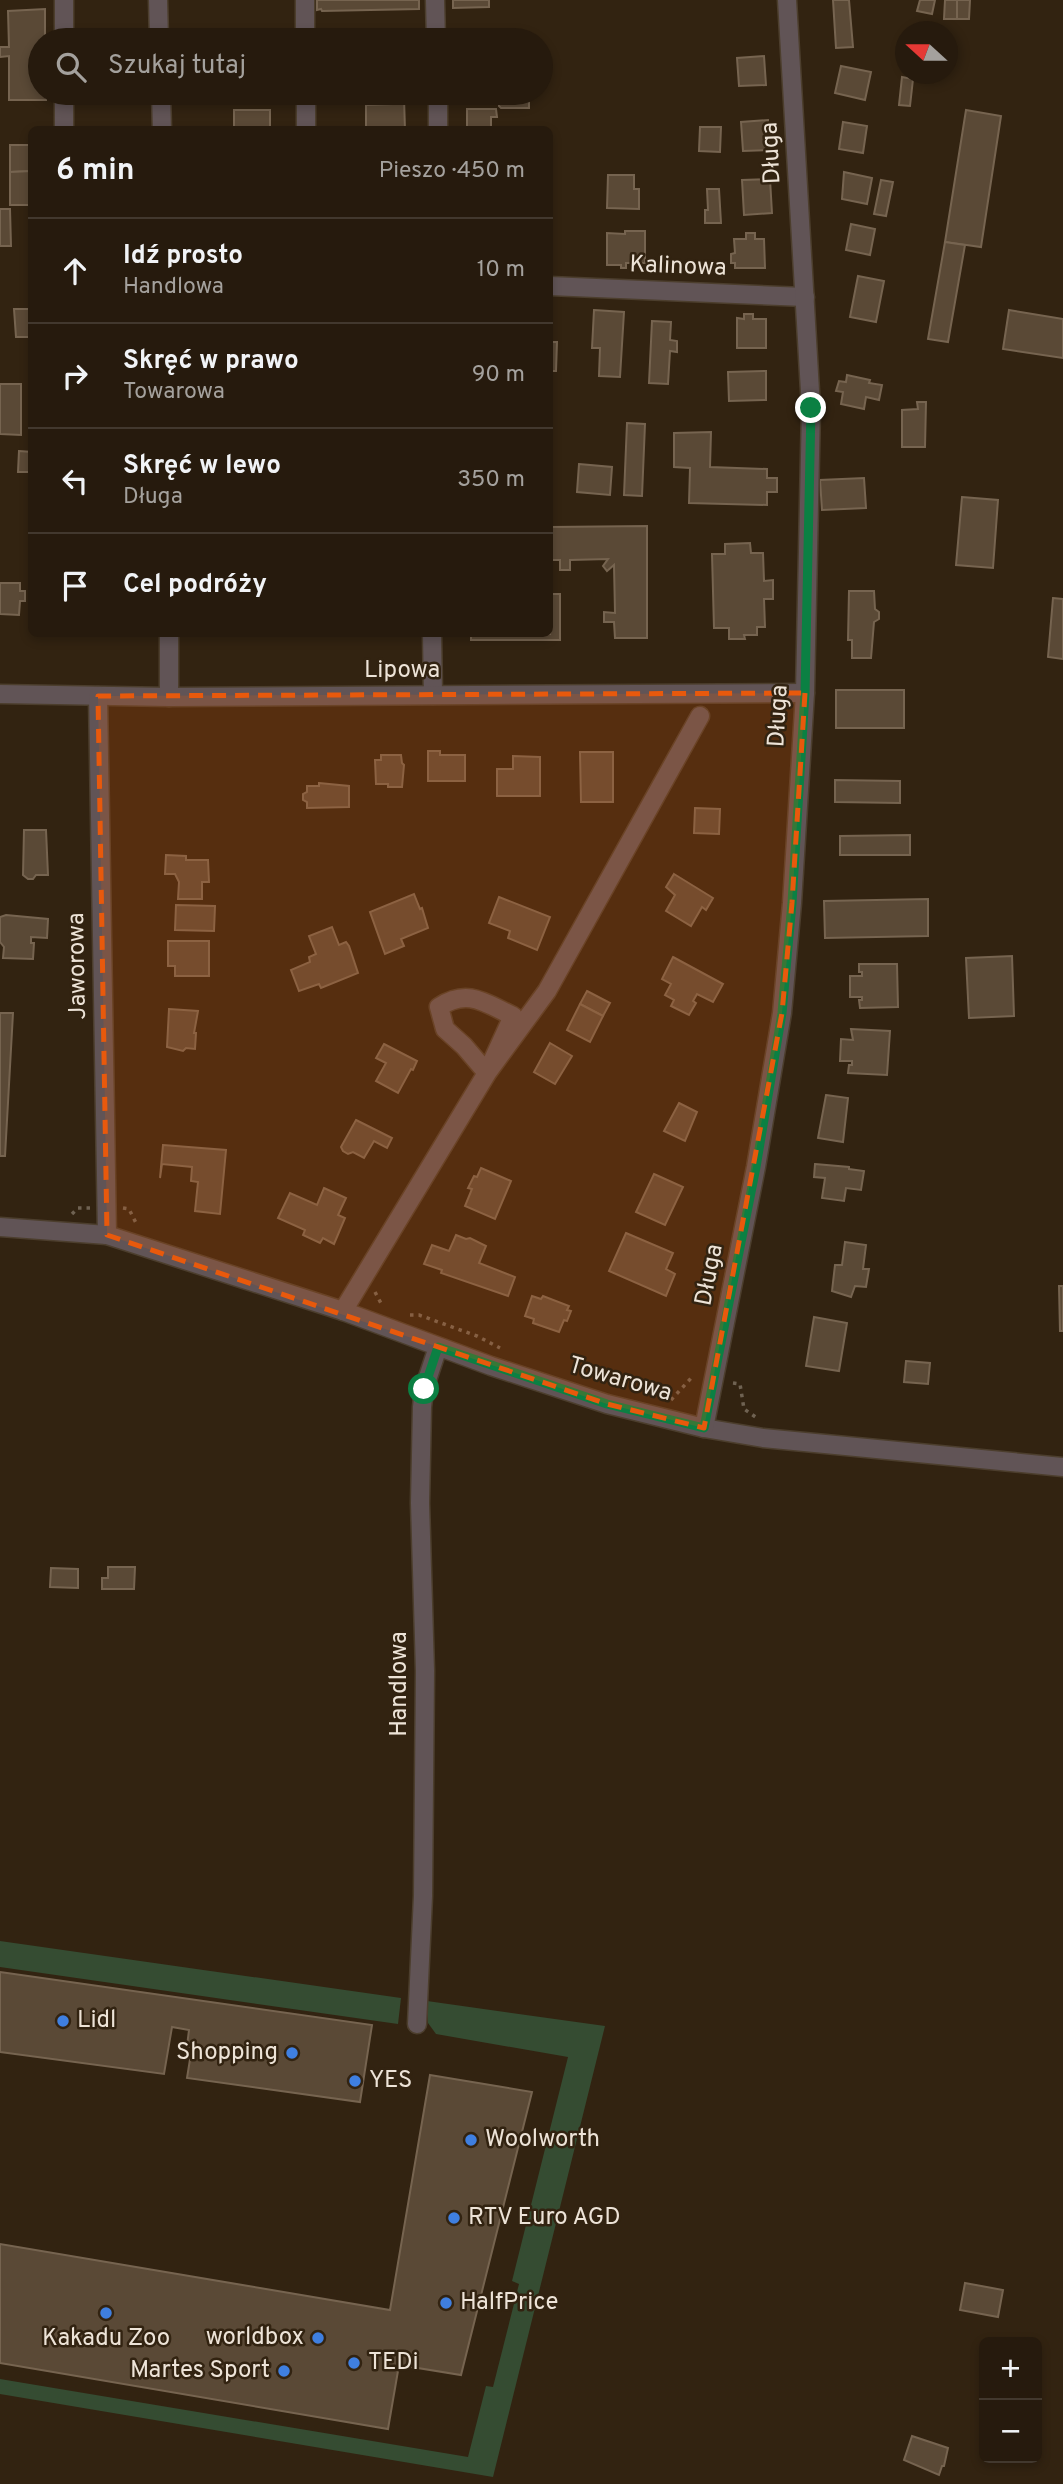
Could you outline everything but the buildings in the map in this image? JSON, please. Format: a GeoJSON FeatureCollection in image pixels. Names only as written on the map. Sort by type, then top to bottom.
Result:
{"type":"FeatureCollection","features":[{"type":"Feature","properties":{"kind":"street"},"geometry":{"type":"LineString","coordinates":[[64,0],[64,28]]}},
{"type":"Feature","properties":{"kind":"street"},"geometry":{"type":"LineString","coordinates":[[158,0],[159,28]]}},
{"type":"Feature","properties":{"kind":"street"},"geometry":{"type":"LineString","coordinates":[[305,0],[305,28]]}},
{"type":"Feature","properties":{"kind":"street"},"geometry":{"type":"LineString","coordinates":[[435,0],[436,28]]}},
{"type":"Feature","properties":{"kind":"street","name":"Długa"},"geometry":{"type":"LineString","coordinates":[[704,1428],[756,1167],[782,1013],[805,693],[811,408],[787,0]]}},
{"type":"Feature","properties":{"kind":"street"},"geometry":{"type":"LineString","coordinates":[[64,105],[64,126]]}},
{"type":"Feature","properties":{"kind":"street"},"geometry":{"type":"LineString","coordinates":[[161,105],[162,126]]}},
{"type":"Feature","properties":{"kind":"street"},"geometry":{"type":"LineString","coordinates":[[306,105],[306,126]]}},
{"type":"Feature","properties":{"kind":"street"},"geometry":{"type":"LineString","coordinates":[[438,105],[438,126]]}},
{"type":"Feature","properties":{"kind":"street","name":"Kalinowa"},"geometry":{"type":"LineString","coordinates":[[553,286],[805,297]]}},
{"type":"Feature","properties":{"kind":"street"},"geometry":{"type":"LineString","coordinates":[[169,637],[169,697]]}},
{"type":"Feature","properties":{"kind":"street"},"geometry":{"type":"LineString","coordinates":[[432,637],[433,695]]}},
{"type":"Feature","properties":{"kind":"street","name":"Lipowa"},"geometry":{"type":"LineString","coordinates":[[0,694],[169,697],[805,693]]}},
{"type":"Feature","properties":{"kind":"street","name":"Jaworowa"},"geometry":{"type":"LineString","coordinates":[[98,696],[107,1235]]}},
{"type":"Feature","properties":{"kind":"street"},"geometry":{"type":"LineString","coordinates":[[343,1311],[487,1073],[547,991],[700,716]]}},
{"type":"Feature","properties":{"kind":"street"},"geometry":{"type":"LineString","coordinates":[[453,998],[477,999],[513,1016],[487,1073],[445,1028],[439,1007],[453,998]]}},
{"type":"Feature","properties":{"kind":"street","name":"Towarowa"},"geometry":{"type":"LineString","coordinates":[[0,1227],[107,1235],[343,1311],[438,1347],[607,1404],[704,1428],[763,1438],[1063,1467]]}},
{"type":"Feature","properties":{"kind":"street","name":"Handlowa"},"geometry":{"type":"LineString","coordinates":[[417,2024],[423,1896],[425,1684],[420,1503],[422,1407],[424,1389],[438,1347]]}},
{"type":"Feature","properties":{"kind":"path"},"geometry":{"type":"LineString","coordinates":[[70,1215],[78,1209],[129,1209],[141,1232]]}},
{"type":"Feature","properties":{"kind":"path"},"geometry":{"type":"LineString","coordinates":[[358,1285],[375,1291],[384,1308]]}},
{"type":"Feature","properties":{"kind":"path"},"geometry":{"type":"LineString","coordinates":[[399,1316],[419,1315],[477,1336],[502,1349]]}},
{"type":"Feature","properties":{"kind":"path"},"geometry":{"type":"LineString","coordinates":[[670,1401],[695,1375],[740,1384],[744,1409],[760,1420]]}},
{"type":"Feature","properties":{"kind":"highlighted area"},"geometry":{"type":"Polygon","coordinates":[[[805,693],[782,1013],[704,1428],[607,1404],[107,1235],[98,696],[805,693]]]}},
{"type":"Feature","properties":{"kind":"green space"},"geometry":{"type":"Polygon","coordinates":[[[0,1941],[401,1998],[398,2024],[0,1967],[0,1941]]]}},
{"type":"Feature","properties":{"kind":"green space"},"geometry":{"type":"Polygon","coordinates":[[[427,2001],[605,2026],[493,2477],[0,2394],[0,2379],[468,2457],[486,2386],[493,2387],[519,2284],[512,2281],[568,2057],[436,2034],[428,2023],[427,2001]]]}},
{"type":"Feature","properties":{"kind":"place","name":"Lidl"},"geometry":{"type":"Point","coordinates":[63,2021]}},
{"type":"Feature","properties":{"kind":"place","name":"Shopping"},"geometry":{"type":"Point","coordinates":[292,2053]}},
{"type":"Feature","properties":{"kind":"place","name":"YES"},"geometry":{"type":"Point","coordinates":[355,2081]}},
{"type":"Feature","properties":{"kind":"place","name":"Woolworth"},"geometry":{"type":"Point","coordinates":[471,2140]}},
{"type":"Feature","properties":{"kind":"place","name":"RTV Euro AGD"},"geometry":{"type":"Point","coordinates":[454,2218]}},
{"type":"Feature","properties":{"kind":"place","name":"HalfPrice"},"geometry":{"type":"Point","coordinates":[446,2303]}},
{"type":"Feature","properties":{"kind":"place","name":"Kakadu Zoo"},"geometry":{"type":"Point","coordinates":[106,2313]}},
{"type":"Feature","properties":{"kind":"place","name":"worldbox"},"geometry":{"type":"Point","coordinates":[318,2338]}},
{"type":"Feature","properties":{"kind":"place","name":"TEDi"},"geometry":{"type":"Point","coordinates":[354,2363]}},
{"type":"Feature","properties":{"kind":"place","name":"Martes Sport"},"geometry":{"type":"Point","coordinates":[284,2371]}},
{"type":"Feature","properties":{"kind":"route"},"geometry":{"type":"LineString","coordinates":[[424,1389],[438,1347],[607,1404],[704,1428],[756,1167],[782,1013],[805,693],[811,408]]}}]}
